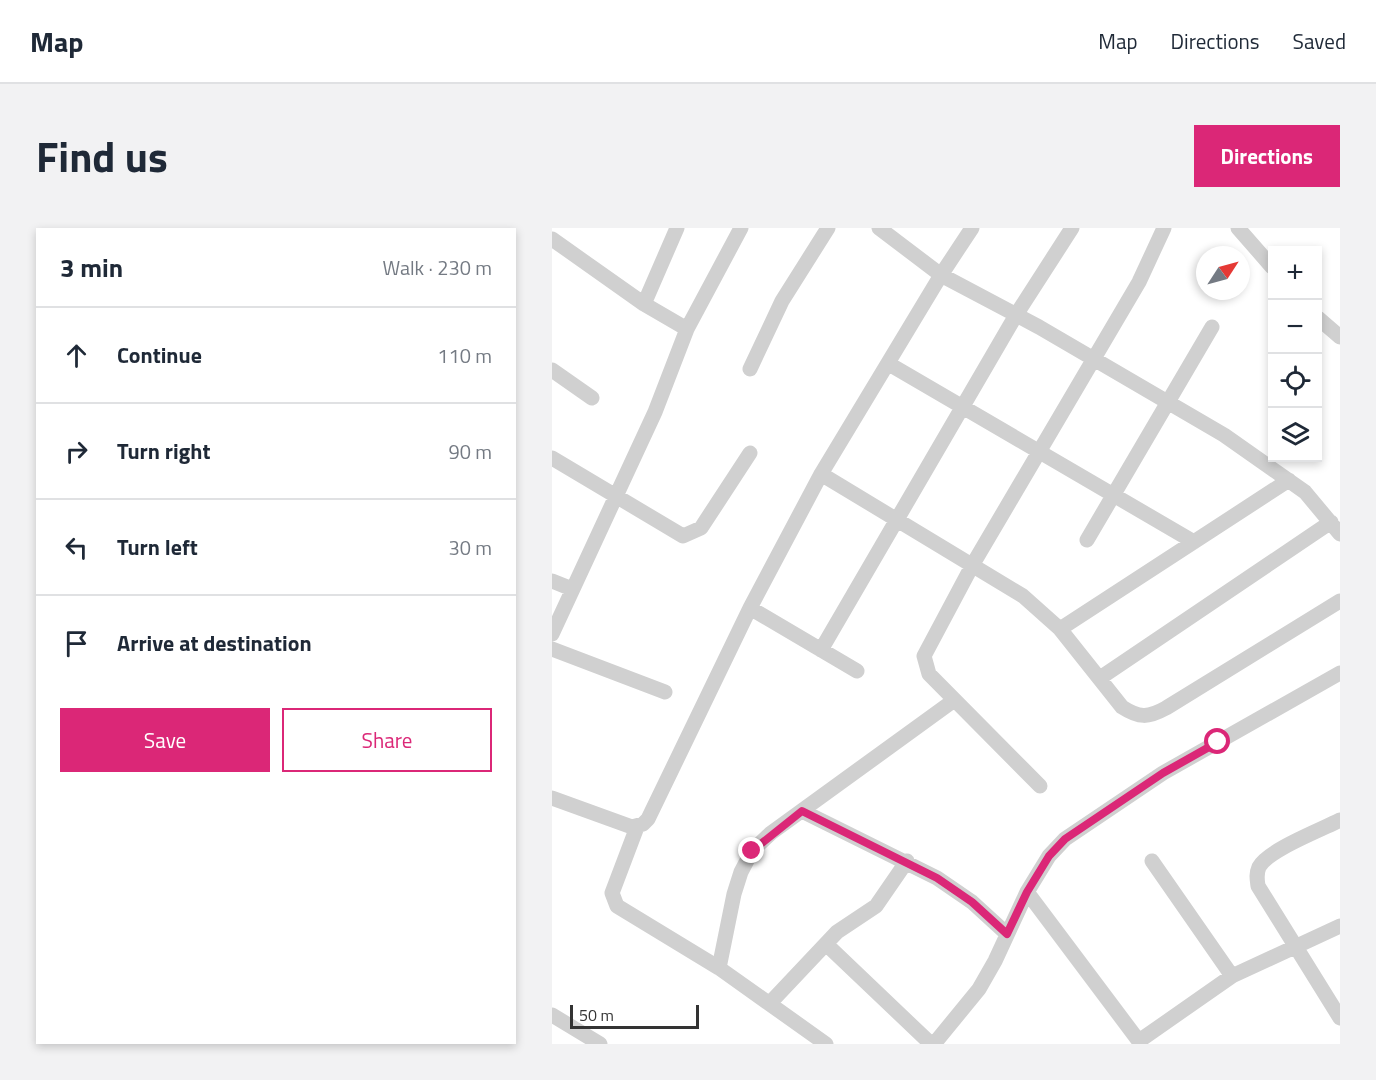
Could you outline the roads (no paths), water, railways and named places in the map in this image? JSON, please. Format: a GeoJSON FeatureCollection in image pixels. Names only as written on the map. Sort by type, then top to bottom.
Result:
{"type":"FeatureCollection","features":[{"type":"Feature","properties":{"kind":"street"},"geometry":{"type":"LineString","coordinates":[[644,304],[677,228]]}},
{"type":"Feature","properties":{"kind":"street"},"geometry":{"type":"LineString","coordinates":[[552,634],[655,412],[687,329],[741,228]]}},
{"type":"Feature","properties":{"kind":"street"},"geometry":{"type":"LineString","coordinates":[[750,369],[782,301],[828,228]]}},
{"type":"Feature","properties":{"kind":"street"},"geometry":{"type":"LineString","coordinates":[[879,228],[941,275],[1094,359],[1224,435],[1305,492],[1335,528],[1100,678]]}},
{"type":"Feature","properties":{"kind":"street"},"geometry":{"type":"LineString","coordinates":[[826,1044],[719,968],[621,910],[614,900],[616,881],[637,827],[648,819],[654,810],[750,608],[821,474],[941,275],[972,228]]}},
{"type":"Feature","properties":{"kind":"street"},"geometry":{"type":"LineString","coordinates":[[821,650],[1016,315],[1072,228]]}},
{"type":"Feature","properties":{"kind":"street"},"geometry":{"type":"LineString","coordinates":[[1040,786],[928,674],[924,656],[973,564],[1139,282],[1164,228]]}},
{"type":"Feature","properties":{"kind":"street"},"geometry":{"type":"LineString","coordinates":[[1238,228],[1248,234],[1268,262]]}},
{"type":"Feature","properties":{"kind":"street"},"geometry":{"type":"LineString","coordinates":[[552,239],[644,304],[687,329]]}},
{"type":"Feature","properties":{"kind":"street"},"geometry":{"type":"LineString","coordinates":[[1322,322],[1340,337]]}},
{"type":"Feature","properties":{"kind":"street"},"geometry":{"type":"LineString","coordinates":[[1087,540],[1170,403],[1212,327]]}},
{"type":"Feature","properties":{"kind":"street"},"geometry":{"type":"LineString","coordinates":[[889,364],[1194,542]]}},
{"type":"Feature","properties":{"kind":"street"},"geometry":{"type":"LineString","coordinates":[[552,370],[592,398]]}},
{"type":"Feature","properties":{"kind":"street"},"geometry":{"type":"LineString","coordinates":[[552,458],[678,535],[690,535],[701,528],[750,453]]}},
{"type":"Feature","properties":{"kind":"street"},"geometry":{"type":"LineString","coordinates":[[821,474],[1023,596],[1060,629],[1100,678],[1135,715],[1154,715],[1340,601]]}},
{"type":"Feature","properties":{"kind":"street"},"geometry":{"type":"LineString","coordinates":[[1060,629],[1289,480]]}},
{"type":"Feature","properties":{"kind":"street"},"geometry":{"type":"LineString","coordinates":[[552,581],[572,589]]}},
{"type":"Feature","properties":{"kind":"street"},"geometry":{"type":"LineString","coordinates":[[750,608],[857,671]]}},
{"type":"Feature","properties":{"kind":"street"},"geometry":{"type":"LineString","coordinates":[[552,650],[665,692]]}},
{"type":"Feature","properties":{"kind":"street"},"geometry":{"type":"LineString","coordinates":[[826,944],[933,1044],[979,989],[1027,892],[1049,856],[1065,839],[1163,773],[1340,673]]}},
{"type":"Feature","properties":{"kind":"street"},"geometry":{"type":"LineString","coordinates":[[719,968],[734,894],[752,851],[802,811],[953,701]]}},
{"type":"Feature","properties":{"kind":"street"},"geometry":{"type":"LineString","coordinates":[[552,798],[637,827]]}},
{"type":"Feature","properties":{"kind":"street"},"geometry":{"type":"LineString","coordinates":[[802,811],[907,861],[972,902],[1007,934]]}},
{"type":"Feature","properties":{"kind":"street"},"geometry":{"type":"LineString","coordinates":[[1340,820],[1271,856],[1259,867],[1256,876],[1258,886],[1340,1018]]}},
{"type":"Feature","properties":{"kind":"street"},"geometry":{"type":"LineString","coordinates":[[770,1003],[837,932],[876,906],[907,861]]}},
{"type":"Feature","properties":{"kind":"street"},"geometry":{"type":"LineString","coordinates":[[1152,861],[1232,976]]}},
{"type":"Feature","properties":{"kind":"street"},"geometry":{"type":"LineString","coordinates":[[1027,892],[1140,1042],[1232,976],[1340,926]]}},
{"type":"Feature","properties":{"kind":"street"},"geometry":{"type":"LineString","coordinates":[[552,1016],[600,1044]]}}]}
